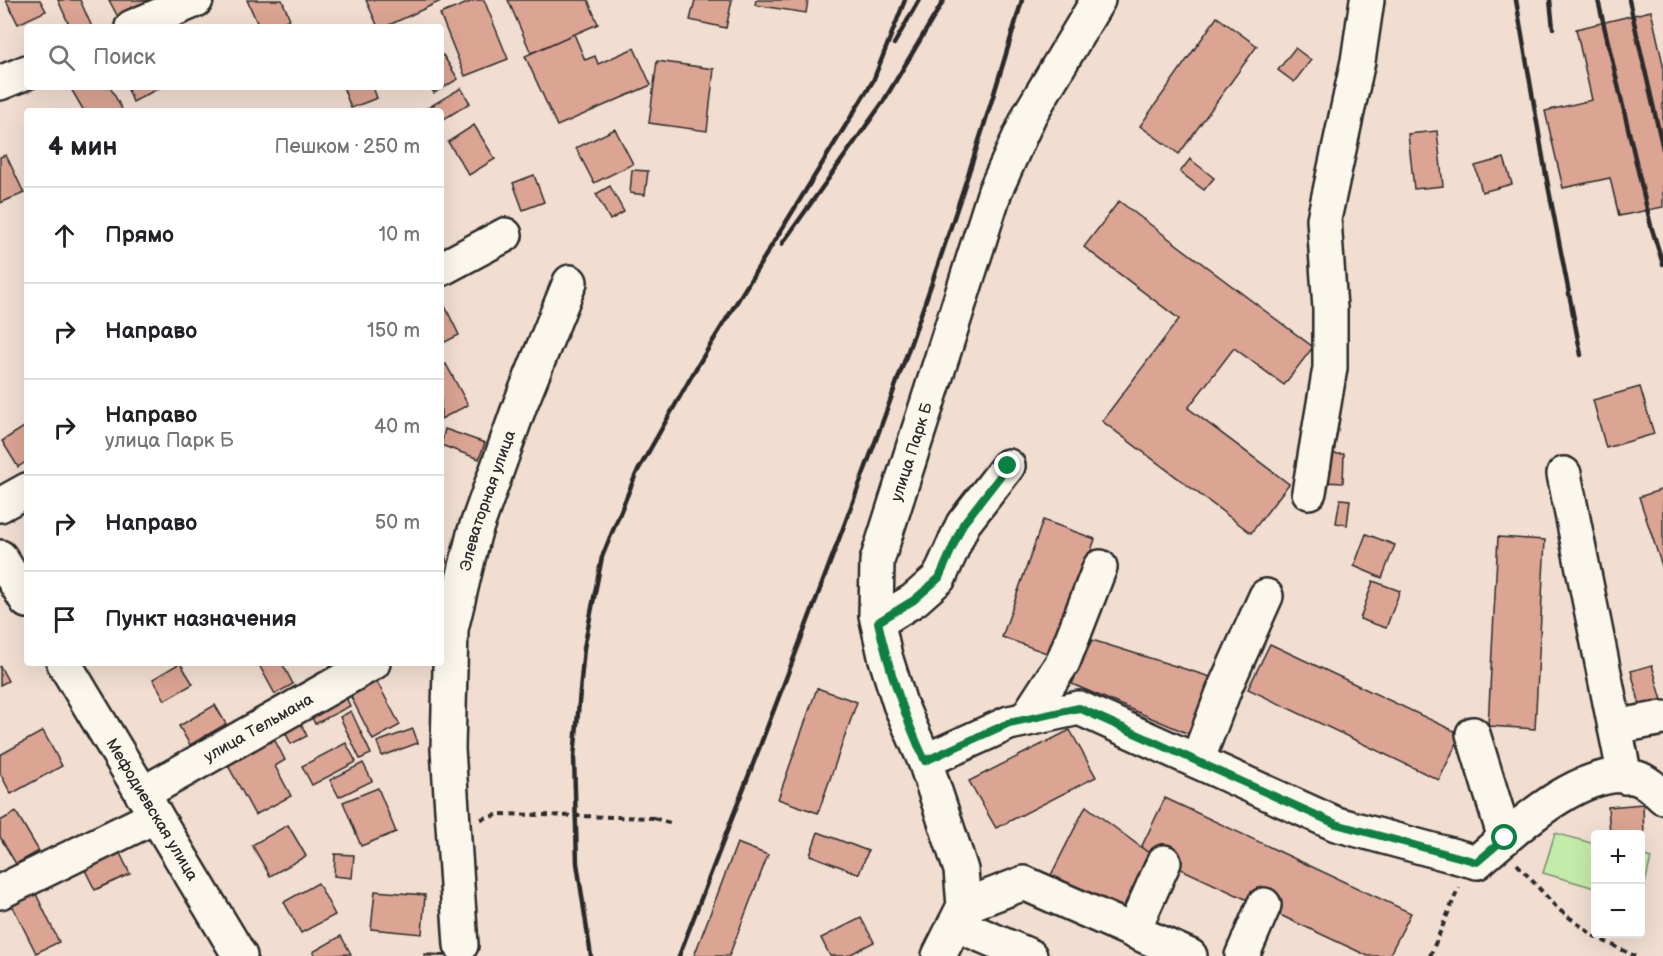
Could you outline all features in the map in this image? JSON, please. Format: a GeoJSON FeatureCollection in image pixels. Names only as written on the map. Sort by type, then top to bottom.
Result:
{"type":"FeatureCollection","features":[{"type":"Feature","properties":{"kind":"street"},"geometry":{"type":"LineString","coordinates":[[139,24],[196,0]]}},
{"type":"Feature","properties":{"kind":"street","name":"улица Парк Б"},"geometry":{"type":"LineString","coordinates":[[960,915],[961,870],[925,761],[900,704],[885,656],[878,622],[877,561],[995,191],[1030,114],[1098,0]]}},
{"type":"Feature","properties":{"kind":"street"},"geometry":{"type":"LineString","coordinates":[[1309,492],[1330,368],[1330,309],[1324,219],[1358,61],[1367,0]]}},
{"type":"Feature","properties":{"kind":"street"},"geometry":{"type":"LineString","coordinates":[[0,83],[24,73]]}},
{"type":"Feature","properties":{"kind":"street"},"geometry":{"type":"LineString","coordinates":[[444,267],[505,235]]}},
{"type":"Feature","properties":{"kind":"street","name":"Элеваторная улица"},"geometry":{"type":"LineString","coordinates":[[461,945],[448,749],[446,630],[474,534],[520,405],[570,282]]}},
{"type":"Feature","properties":{"kind":"street"},"geometry":{"type":"LineString","coordinates":[[878,622],[914,600],[939,578],[963,524],[1008,466]]}},
{"type":"Feature","properties":{"kind":"street"},"geometry":{"type":"LineString","coordinates":[[1564,474],[1625,777]]}},
{"type":"Feature","properties":{"kind":"street"},"geometry":{"type":"LineString","coordinates":[[0,505],[24,492]]}},
{"type":"Feature","properties":{"kind":"street"},"geometry":{"type":"LineString","coordinates":[[0,557],[24,597]]}},
{"type":"Feature","properties":{"kind":"street"},"geometry":{"type":"LineString","coordinates":[[1026,719],[1063,662],[1100,567]]}},
{"type":"Feature","properties":{"kind":"street"},"geometry":{"type":"LineString","coordinates":[[1197,761],[1226,685],[1266,596]]}},
{"type":"Feature","properties":{"kind":"street","name":"Мефодиевская улица"},"geometry":{"type":"LineString","coordinates":[[66,666],[240,956]]}},
{"type":"Feature","properties":{"kind":"street","name":"улица Тельмана"},"geometry":{"type":"LineString","coordinates":[[0,892],[149,805],[368,666]]}},
{"type":"Feature","properties":{"kind":"street"},"geometry":{"type":"LineString","coordinates":[[925,761],[1009,723],[1079,708],[1336,824],[1477,862],[1536,813],[1572,788],[1614,777],[1637,778],[1653,787],[1663,797]]}},
{"type":"Feature","properties":{"kind":"street"},"geometry":{"type":"LineString","coordinates":[[1615,727],[1663,718]]}},
{"type":"Feature","properties":{"kind":"street"},"geometry":{"type":"LineString","coordinates":[[1473,734],[1497,845]]}},
{"type":"Feature","properties":{"kind":"street"},"geometry":{"type":"LineString","coordinates":[[1133,931],[1164,862]]}},
{"type":"Feature","properties":{"kind":"street"},"geometry":{"type":"LineString","coordinates":[[939,956],[960,915],[1024,883],[1190,956]]}},
{"type":"Feature","properties":{"kind":"street"},"geometry":{"type":"LineString","coordinates":[[1242,956],[1264,905]]}},
{"type":"Feature","properties":{"kind":"street"},"geometry":{"type":"LineString","coordinates":[[960,915],[1030,956]]}},
{"type":"Feature","properties":{"kind":"path"},"geometry":{"type":"LineString","coordinates":[[501,814],[654,818],[673,824]]}},
{"type":"Feature","properties":{"kind":"path"},"geometry":{"type":"LineString","coordinates":[[1497,845],[1521,866],[1558,909],[1594,936],[1635,956]]}},
{"type":"Feature","properties":{"kind":"path"},"geometry":{"type":"LineString","coordinates":[[1430,956],[1460,885]]}},
{"type":"Feature","properties":{"kind":"green space"},"geometry":{"type":"Polygon","coordinates":[[[1555,833],[1591,843],[1591,887],[1543,873],[1555,833]]]}},
{"type":"Feature","properties":{"kind":"green space"},"geometry":{"type":"Polygon","coordinates":[[[1645,856],[1651,858],[1645,883],[1645,856]]]}},
{"type":"Feature","properties":{"kind":"building"},"geometry":{"type":"Polygon","coordinates":[[[6,0],[40,0],[46,11],[18,24],[6,0]]]}},
{"type":"Feature","properties":{"kind":"building"},"geometry":{"type":"Polygon","coordinates":[[[58,0],[80,0],[91,24],[69,24],[58,0]]]}},
{"type":"Feature","properties":{"kind":"building"},"geometry":{"type":"Polygon","coordinates":[[[109,0],[152,0],[118,17],[109,0]]]}},
{"type":"Feature","properties":{"kind":"building"},"geometry":{"type":"Polygon","coordinates":[[[247,0],[282,0],[290,19],[278,24],[258,24],[247,0]]]}},
{"type":"Feature","properties":{"kind":"building"},"geometry":{"type":"Polygon","coordinates":[[[366,0],[443,0],[391,24],[377,24],[366,0]]]}},
{"type":"Feature","properties":{"kind":"building"},"geometry":{"type":"Polygon","coordinates":[[[475,0],[484,0],[508,59],[465,76],[440,14],[475,0]]]}},
{"type":"Feature","properties":{"kind":"building"},"geometry":{"type":"Polygon","coordinates":[[[508,0],[588,0],[598,24],[531,53],[508,0]]]}},
{"type":"Feature","properties":{"kind":"building"},"geometry":{"type":"Polygon","coordinates":[[[695,0],[732,0],[726,28],[690,20],[695,0]]]}},
{"type":"Feature","properties":{"kind":"building"},"geometry":{"type":"Polygon","coordinates":[[[756,0],[808,0],[806,13],[755,5],[756,0]]]}},
{"type":"Feature","properties":{"kind":"building"},"geometry":{"type":"Polygon","coordinates":[[[1651,11],[1663,64],[1663,207],[1619,216],[1610,178],[1563,188],[1545,111],[1592,100],[1576,29],[1651,11]]]}},
{"type":"Feature","properties":{"kind":"building"},"geometry":{"type":"Polygon","coordinates":[[[1217,17],[1257,46],[1179,154],[1140,126],[1217,17]]]}},
{"type":"Feature","properties":{"kind":"building"},"geometry":{"type":"Polygon","coordinates":[[[574,34],[585,60],[595,56],[598,64],[634,48],[651,85],[557,126],[525,56],[574,34]]]}},
{"type":"Feature","properties":{"kind":"building"},"geometry":{"type":"Polygon","coordinates":[[[1295,48],[1311,60],[1294,82],[1278,70],[1295,48]]]}},
{"type":"Feature","properties":{"kind":"building"},"geometry":{"type":"Polygon","coordinates":[[[444,57],[458,79],[444,87],[444,57]]]}},
{"type":"Feature","properties":{"kind":"building"},"geometry":{"type":"Polygon","coordinates":[[[657,61],[714,69],[707,131],[649,123],[657,61]]]}},
{"type":"Feature","properties":{"kind":"building"},"geometry":{"type":"Polygon","coordinates":[[[461,88],[470,103],[444,119],[444,108],[428,108],[461,88]]]}},
{"type":"Feature","properties":{"kind":"building"},"geometry":{"type":"Polygon","coordinates":[[[72,90],[112,90],[121,108],[82,108],[72,90]]]}},
{"type":"Feature","properties":{"kind":"building"},"geometry":{"type":"Polygon","coordinates":[[[128,90],[155,90],[133,102],[128,90]]]}},
{"type":"Feature","properties":{"kind":"building"},"geometry":{"type":"Polygon","coordinates":[[[344,90],[374,90],[377,98],[351,108],[344,90]]]}},
{"type":"Feature","properties":{"kind":"building"},"geometry":{"type":"Polygon","coordinates":[[[474,125],[495,159],[469,175],[448,142],[474,125]]]}},
{"type":"Feature","properties":{"kind":"building"},"geometry":{"type":"Polygon","coordinates":[[[615,129],[633,164],[594,183],[576,148],[615,129]]]}},
{"type":"Feature","properties":{"kind":"building"},"geometry":{"type":"Polygon","coordinates":[[[1437,131],[1443,186],[1414,189],[1408,134],[1437,131]]]}},
{"type":"Feature","properties":{"kind":"building"},"geometry":{"type":"Polygon","coordinates":[[[6,155],[24,193],[0,203],[0,157],[6,155]]]}},
{"type":"Feature","properties":{"kind":"building"},"geometry":{"type":"Polygon","coordinates":[[[1504,158],[1512,184],[1482,192],[1475,166],[1504,158]]]}},
{"type":"Feature","properties":{"kind":"building"},"geometry":{"type":"Polygon","coordinates":[[[1190,159],[1214,178],[1204,190],[1180,172],[1190,159]]]}},
{"type":"Feature","properties":{"kind":"building"},"geometry":{"type":"Polygon","coordinates":[[[632,170],[648,171],[645,195],[630,193],[632,170]]]}},
{"type":"Feature","properties":{"kind":"building"},"geometry":{"type":"Polygon","coordinates":[[[534,175],[544,202],[523,210],[513,183],[534,175]]]}},
{"type":"Feature","properties":{"kind":"building"},"geometry":{"type":"Polygon","coordinates":[[[610,186],[624,212],[610,220],[596,194],[610,186]]]}},
{"type":"Feature","properties":{"kind":"building"},"geometry":{"type":"Polygon","coordinates":[[[1119,201],[1313,347],[1284,385],[1234,348],[1188,408],[1289,484],[1251,533],[1102,421],[1179,319],[1084,247],[1119,201]]]}},
{"type":"Feature","properties":{"kind":"building"},"geometry":{"type":"Polygon","coordinates":[[[444,304],[459,335],[444,342],[444,304]]]}},
{"type":"Feature","properties":{"kind":"building"},"geometry":{"type":"Polygon","coordinates":[[[446,364],[468,405],[444,417],[444,365],[446,364]]]}},
{"type":"Feature","properties":{"kind":"building"},"geometry":{"type":"Polygon","coordinates":[[[1640,387],[1654,434],[1606,448],[1593,400],[1640,387]]]}},
{"type":"Feature","properties":{"kind":"building"},"geometry":{"type":"Polygon","coordinates":[[[24,427],[24,463],[18,467],[2,441],[24,427]]]}},
{"type":"Feature","properties":{"kind":"building"},"geometry":{"type":"Polygon","coordinates":[[[445,429],[485,443],[479,459],[444,446],[445,429]]]}},
{"type":"Feature","properties":{"kind":"building"},"geometry":{"type":"Polygon","coordinates":[[[1325,454],[1344,454],[1343,483],[1323,482],[1325,454]]]}},
{"type":"Feature","properties":{"kind":"building"},"geometry":{"type":"Polygon","coordinates":[[[1663,489],[1663,569],[1639,497],[1663,489]]]}},
{"type":"Feature","properties":{"kind":"building"},"geometry":{"type":"Polygon","coordinates":[[[1340,499],[1350,500],[1347,525],[1336,523],[1340,499]]]}},
{"type":"Feature","properties":{"kind":"building"},"geometry":{"type":"Polygon","coordinates":[[[1043,520],[1095,539],[1055,656],[1002,637],[1043,520]]]}},
{"type":"Feature","properties":{"kind":"building"},"geometry":{"type":"Polygon","coordinates":[[[1366,534],[1395,545],[1382,578],[1354,566],[1366,534]]]}},
{"type":"Feature","properties":{"kind":"building"},"geometry":{"type":"Polygon","coordinates":[[[1498,537],[1545,540],[1535,729],[1488,726],[1498,537]]]}},
{"type":"Feature","properties":{"kind":"building"},"geometry":{"type":"Polygon","coordinates":[[[444,553],[450,570],[444,572],[444,553]]]}},
{"type":"Feature","properties":{"kind":"building"},"geometry":{"type":"Polygon","coordinates":[[[1373,581],[1400,591],[1386,628],[1360,619],[1373,581]]]}},
{"type":"Feature","properties":{"kind":"building"},"geometry":{"type":"Polygon","coordinates":[[[1092,640],[1217,679],[1196,737],[1072,684],[1092,640]]]}},
{"type":"Feature","properties":{"kind":"building"},"geometry":{"type":"Polygon","coordinates":[[[1270,644],[1461,734],[1439,780],[1248,689],[1270,644]]]}},
{"type":"Feature","properties":{"kind":"building"},"geometry":{"type":"Polygon","coordinates":[[[1652,665],[1663,704],[1643,717],[1631,671],[1652,665]]]}},
{"type":"Feature","properties":{"kind":"building"},"geometry":{"type":"Polygon","coordinates":[[[0,666],[8,681],[0,685],[0,666]]]}},
{"type":"Feature","properties":{"kind":"building"},"geometry":{"type":"Polygon","coordinates":[[[175,666],[182,666],[193,684],[165,700],[153,679],[175,666]]]}},
{"type":"Feature","properties":{"kind":"building"},"geometry":{"type":"Polygon","coordinates":[[[260,666],[284,666],[293,684],[275,694],[260,666]]]}},
{"type":"Feature","properties":{"kind":"building"},"geometry":{"type":"Polygon","coordinates":[[[375,678],[400,725],[373,740],[348,691],[375,678]]]}},
{"type":"Feature","properties":{"kind":"building"},"geometry":{"type":"Polygon","coordinates":[[[817,688],[857,702],[818,813],[778,799],[817,688]]]}},
{"type":"Feature","properties":{"kind":"building"},"geometry":{"type":"Polygon","coordinates":[[[343,691],[350,706],[315,724],[308,709],[343,691]]]}},
{"type":"Feature","properties":{"kind":"building"},"geometry":{"type":"Polygon","coordinates":[[[215,705],[226,724],[190,745],[179,726],[215,705]]]}},
{"type":"Feature","properties":{"kind":"building"},"geometry":{"type":"Polygon","coordinates":[[[351,711],[371,754],[360,759],[340,717],[351,711]]]}},
{"type":"Feature","properties":{"kind":"building"},"geometry":{"type":"Polygon","coordinates":[[[297,716],[307,736],[291,744],[281,724],[297,716]]]}},
{"type":"Feature","properties":{"kind":"building"},"geometry":{"type":"Polygon","coordinates":[[[413,729],[418,743],[382,756],[377,742],[413,729]]]}},
{"type":"Feature","properties":{"kind":"building"},"geometry":{"type":"Polygon","coordinates":[[[1070,730],[1096,777],[996,828],[969,781],[1070,730]]]}},
{"type":"Feature","properties":{"kind":"building"},"geometry":{"type":"Polygon","coordinates":[[[43,731],[62,766],[11,794],[0,773],[0,755],[43,731]]]}},
{"type":"Feature","properties":{"kind":"building"},"geometry":{"type":"Polygon","coordinates":[[[271,733],[285,760],[275,766],[291,796],[255,815],[224,758],[271,733]]]}},
{"type":"Feature","properties":{"kind":"building"},"geometry":{"type":"Polygon","coordinates":[[[346,743],[356,762],[312,785],[302,766],[346,743]]]}},
{"type":"Feature","properties":{"kind":"building"},"geometry":{"type":"Polygon","coordinates":[[[363,763],[372,781],[339,797],[330,780],[363,763]]]}},
{"type":"Feature","properties":{"kind":"building"},"geometry":{"type":"Polygon","coordinates":[[[378,788],[396,832],[361,846],[343,802],[378,788]]]}},
{"type":"Feature","properties":{"kind":"building"},"geometry":{"type":"Polygon","coordinates":[[[1165,798],[1411,913],[1389,956],[1368,956],[1140,850],[1165,798]]]}},
{"type":"Feature","properties":{"kind":"building"},"geometry":{"type":"Polygon","coordinates":[[[1643,804],[1644,830],[1610,830],[1608,807],[1643,804]]]}},
{"type":"Feature","properties":{"kind":"building"},"geometry":{"type":"Polygon","coordinates":[[[1086,806],[1150,854],[1119,915],[1048,881],[1086,806]]]}},
{"type":"Feature","properties":{"kind":"building"},"geometry":{"type":"Polygon","coordinates":[[[16,812],[39,851],[16,864],[0,837],[0,821],[16,812]]]}},
{"type":"Feature","properties":{"kind":"building"},"geometry":{"type":"Polygon","coordinates":[[[288,825],[306,856],[270,876],[252,845],[288,825]]]}},
{"type":"Feature","properties":{"kind":"building"},"geometry":{"type":"Polygon","coordinates":[[[818,832],[868,851],[859,874],[810,855],[818,832]]]}},
{"type":"Feature","properties":{"kind":"building"},"geometry":{"type":"Polygon","coordinates":[[[737,843],[768,855],[729,956],[694,956],[737,843]]]}},
{"type":"Feature","properties":{"kind":"building"},"geometry":{"type":"Polygon","coordinates":[[[116,845],[130,874],[95,890],[81,862],[116,845]]]}},
{"type":"Feature","properties":{"kind":"building"},"geometry":{"type":"Polygon","coordinates":[[[335,854],[354,855],[352,878],[334,876],[335,854]]]}},
{"type":"Feature","properties":{"kind":"building"},"geometry":{"type":"Polygon","coordinates":[[[318,883],[335,915],[301,933],[284,902],[318,883]]]}},
{"type":"Feature","properties":{"kind":"building"},"geometry":{"type":"Polygon","coordinates":[[[375,891],[425,895],[422,934],[371,929],[375,891]]]}},
{"type":"Feature","properties":{"kind":"building"},"geometry":{"type":"Polygon","coordinates":[[[36,894],[59,942],[36,953],[12,905],[36,894]]]}},
{"type":"Feature","properties":{"kind":"building"},"geometry":{"type":"Polygon","coordinates":[[[861,918],[874,942],[847,956],[830,956],[821,938],[861,918]]]}},
{"type":"Feature","properties":{"kind":"building"},"geometry":{"type":"Polygon","coordinates":[[[341,936],[351,954],[316,956],[313,952],[341,936]]]}},
{"type":"Feature","properties":{"kind":"building"},"geometry":{"type":"Polygon","coordinates":[[[425,954],[450,955],[450,956],[425,956],[425,954]]]}},
{"type":"Feature","properties":{"kind":"railway"},"geometry":{"type":"LineString","coordinates":[[591,956],[577,863],[574,757],[584,648],[602,557],[636,474],[695,370],[873,81],[905,0]]}},
{"type":"Feature","properties":{"kind":"railway"},"geometry":{"type":"LineString","coordinates":[[894,44],[919,0]]}},
{"type":"Feature","properties":{"kind":"railway"},"geometry":{"type":"LineString","coordinates":[[782,244],[883,102],[944,0]]}},
{"type":"Feature","properties":{"kind":"railway"},"geometry":{"type":"LineString","coordinates":[[679,956],[816,600],[904,362],[946,242],[1022,0]]}},
{"type":"Feature","properties":{"kind":"railway"},"geometry":{"type":"LineString","coordinates":[[1516,0],[1546,175],[1581,355]]}},
{"type":"Feature","properties":{"kind":"railway"},"geometry":{"type":"LineString","coordinates":[[1550,0],[1553,28]]}},
{"type":"Feature","properties":{"kind":"railway"},"geometry":{"type":"LineString","coordinates":[[1598,0],[1651,226],[1663,264]]}},
{"type":"Feature","properties":{"kind":"railway"},"geometry":{"type":"LineString","coordinates":[[1629,0],[1663,149]]}},
{"type":"Feature","properties":{"kind":"route"},"geometry":{"type":"LineString","coordinates":[[1008,466],[963,524],[939,578],[914,600],[878,622],[885,656],[900,704],[925,761],[1009,723],[1079,708],[1336,824],[1477,862],[1505,838]]}}]}
